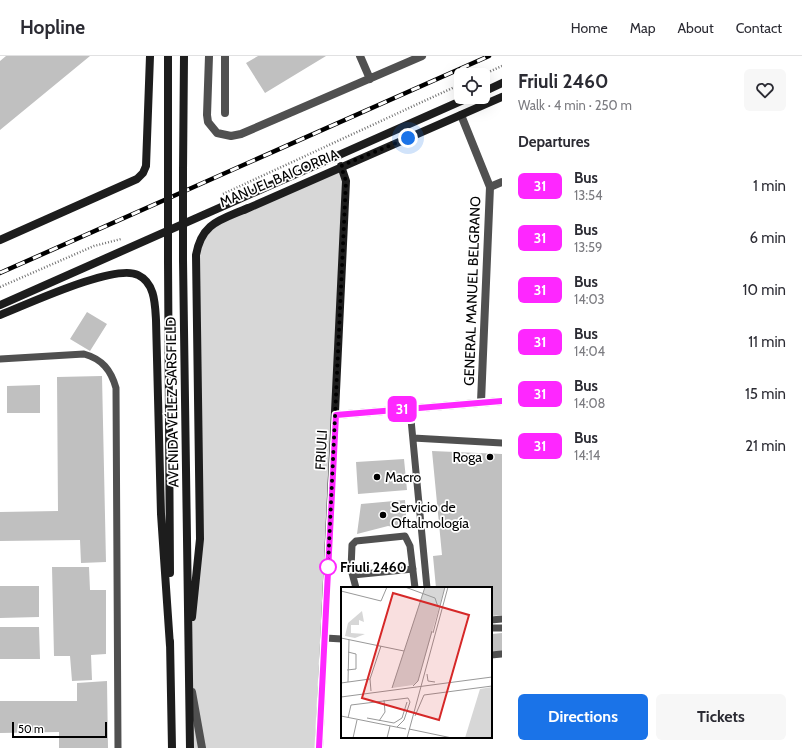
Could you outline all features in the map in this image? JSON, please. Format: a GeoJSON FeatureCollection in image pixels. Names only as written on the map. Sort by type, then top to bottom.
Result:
{"type":"FeatureCollection","features":[{"type":"Feature","properties":{"kind":"main road"},"geometry":{"type":"LineString","coordinates":[[0,240],[137,179],[143,173],[146,166],[150,56]]}},
{"type":"Feature","properties":{"kind":"main road","name":"AVENIDA VÉLEZ SARSFIELD"},"geometry":{"type":"LineString","coordinates":[[168,56],[170,646],[172,748]]}},
{"type":"Feature","properties":{"kind":"main road","name":"AVENIDA VÉLEZ SARSFIELD"},"geometry":{"type":"LineString","coordinates":[[184,56],[183,260],[190,748]]}},
{"type":"Feature","properties":{"kind":"main road"},"geometry":{"type":"LineString","coordinates":[[490,89],[502,83]]}},
{"type":"Feature","properties":{"kind":"main road","name":"MANUEL BAIGORRIA"},"geometry":{"type":"LineString","coordinates":[[191,221],[219,217],[248,208],[341,166],[502,97]]}},
{"type":"Feature","properties":{"kind":"main road","name":"MANUEL BAIGORRIA"},"geometry":{"type":"LineString","coordinates":[[191,221],[454,104]]}},
{"type":"Feature","properties":{"kind":"main road","name":"FRIULI"},"geometry":{"type":"LineString","coordinates":[[319,748],[346,181],[341,166]]}},
{"type":"Feature","properties":{"kind":"main road"},"geometry":{"type":"LineString","coordinates":[[188,648],[200,539],[196,255],[201,236],[212,225],[248,208]]}},
{"type":"Feature","properties":{"kind":"main road"},"geometry":{"type":"LineString","coordinates":[[0,305],[191,221]]}},
{"type":"Feature","properties":{"kind":"main road"},"geometry":{"type":"LineString","coordinates":[[0,316],[113,273],[137,274],[142,277],[152,289],[155,298],[156,320],[160,514],[170,646]]}},
{"type":"Feature","properties":{"kind":"main road"},"geometry":{"type":"LineString","coordinates":[[336,415],[502,400]]}},
{"type":"Feature","properties":{"kind":"street"},"geometry":{"type":"LineString","coordinates":[[209,56],[208,122],[217,133],[224,136],[241,134],[422,56]]}},
{"type":"Feature","properties":{"kind":"street"},"geometry":{"type":"LineString","coordinates":[[225,56],[225,113]]}},
{"type":"Feature","properties":{"kind":"street"},"geometry":{"type":"LineString","coordinates":[[360,56],[370,79]]}},
{"type":"Feature","properties":{"kind":"street","name":"GENERAL MANUEL BELGRANO"},"geometry":{"type":"LineString","coordinates":[[460,115],[490,187],[481,402]]}},
{"type":"Feature","properties":{"kind":"street","name":"FRIULI"},"geometry":{"type":"LineString","coordinates":[[338,155],[341,166]]}},
{"type":"Feature","properties":{"kind":"street"},"geometry":{"type":"LineString","coordinates":[[490,187],[502,182]]}},
{"type":"Feature","properties":{"kind":"street"},"geometry":{"type":"LineString","coordinates":[[189,678],[202,748]]}},
{"type":"Feature","properties":{"kind":"lane"},"geometry":{"type":"LineString","coordinates":[[0,359],[84,354],[96,357],[104,363],[114,381],[116,388],[118,748]]}},
{"type":"Feature","properties":{"kind":"lane"},"geometry":{"type":"LineString","coordinates":[[410,409],[414,438],[427,587]]}},
{"type":"Feature","properties":{"kind":"lane"},"geometry":{"type":"LineString","coordinates":[[414,438],[502,443]]}},
{"type":"Feature","properties":{"kind":"lane"},"geometry":{"type":"LineString","coordinates":[[356,587],[351,569],[352,545],[356,541],[405,536],[410,546],[415,587]]}},
{"type":"Feature","properties":{"kind":"lane"},"geometry":{"type":"LineString","coordinates":[[353,576],[413,569]]}},
{"type":"Feature","properties":{"kind":"lane"},"geometry":{"type":"LineString","coordinates":[[492,620],[502,619]]}},
{"type":"Feature","properties":{"kind":"lane"},"geometry":{"type":"LineString","coordinates":[[325,638],[341,639]]}},
{"type":"Feature","properties":{"kind":"lane"},"geometry":{"type":"LineString","coordinates":[[492,655],[502,654]]}},
{"type":"Feature","properties":{"kind":"path"},"geometry":{"type":"LineString","coordinates":[[490,71],[502,66]]}},
{"type":"Feature","properties":{"kind":"path"},"geometry":{"type":"LineString","coordinates":[[219,196],[454,87]]}},
{"type":"Feature","properties":{"kind":"path"},"geometry":{"type":"LineString","coordinates":[[0,288],[94,246],[128,238]]}},
{"type":"Feature","properties":{"kind":"shaded area"},"geometry":{"type":"Polygon","coordinates":[[[341,166],[346,181],[319,748],[190,748],[188,648],[200,556],[196,255],[212,225],[341,166]]]}},
{"type":"Feature","properties":{"kind":"building"},"geometry":{"type":"Polygon","coordinates":[[[6,56],[90,56],[0,130],[0,61],[6,56]]]}},
{"type":"Feature","properties":{"kind":"building"},"geometry":{"type":"Polygon","coordinates":[[[258,56],[326,56],[265,93],[246,63],[258,56]]]}},
{"type":"Feature","properties":{"kind":"building"},"geometry":{"type":"Polygon","coordinates":[[[87,312],[107,324],[90,351],[70,339],[87,312]]]}},
{"type":"Feature","properties":{"kind":"building"},"geometry":{"type":"Polygon","coordinates":[[[102,376],[106,562],[81,563],[80,540],[0,541],[0,512],[58,511],[57,377],[102,376]]]}},
{"type":"Feature","properties":{"kind":"building"},"geometry":{"type":"Polygon","coordinates":[[[40,385],[40,413],[7,413],[7,386],[40,385]]]}},
{"type":"Feature","properties":{"kind":"building"},"geometry":{"type":"Polygon","coordinates":[[[432,451],[502,454],[502,615],[492,616],[492,587],[436,587],[433,556],[442,555],[432,451]]]}},
{"type":"Feature","properties":{"kind":"building"},"geometry":{"type":"Polygon","coordinates":[[[404,459],[407,490],[358,494],[356,462],[404,459]]]}},
{"type":"Feature","properties":{"kind":"building","name":"Servicio de Oftalmología"},"geometry":{"type":"Polygon","coordinates":[[[405,500],[407,529],[388,526],[357,534],[361,504],[405,500]]]}},
{"type":"Feature","properties":{"kind":"building"},"geometry":{"type":"Polygon","coordinates":[[[52,567],[89,567],[90,590],[106,590],[106,654],[91,655],[92,680],[72,681],[70,656],[54,656],[52,567]]]}},
{"type":"Feature","properties":{"kind":"building"},"geometry":{"type":"Polygon","coordinates":[[[0,586],[39,586],[39,617],[0,618],[0,586]]]}},
{"type":"Feature","properties":{"kind":"building"},"geometry":{"type":"Polygon","coordinates":[[[0,627],[39,627],[40,659],[0,659],[0,627]]]}},
{"type":"Feature","properties":{"kind":"building"},"geometry":{"type":"Polygon","coordinates":[[[502,633],[502,651],[493,651],[492,634],[502,633]]]}},
{"type":"Feature","properties":{"kind":"building"},"geometry":{"type":"Polygon","coordinates":[[[107,681],[108,748],[59,748],[59,732],[0,733],[0,701],[77,701],[77,683],[107,681]]]}},
{"type":"Feature","properties":{"kind":"railway"},"geometry":{"type":"LineString","coordinates":[[0,273],[489,56]]}},
{"type":"Feature","properties":{"kind":"bus line","name":"31"},"geometry":{"type":"LineString","coordinates":[[319,748],[336,415],[502,401]]}},
{"type":"Feature","properties":{"kind":"place","name":"Roga"},"geometry":{"type":"Point","coordinates":[490,457]}},
{"type":"Feature","properties":{"kind":"place","name":"Macro"},"geometry":{"type":"Point","coordinates":[377,477]}},
{"type":"Feature","properties":{"kind":"place","name":"Servicio de Oftalmología"},"geometry":{"type":"Point","coordinates":[383,515]}},
{"type":"Feature","properties":{"kind":"place","name":"Friuli 2460"},"geometry":{"type":"Point","coordinates":[328,567]}},
{"type":"Feature","properties":{"kind":"route"},"geometry":{"type":"LineString","coordinates":[[328,567],[346,181],[341,166],[408,138]]}}]}
